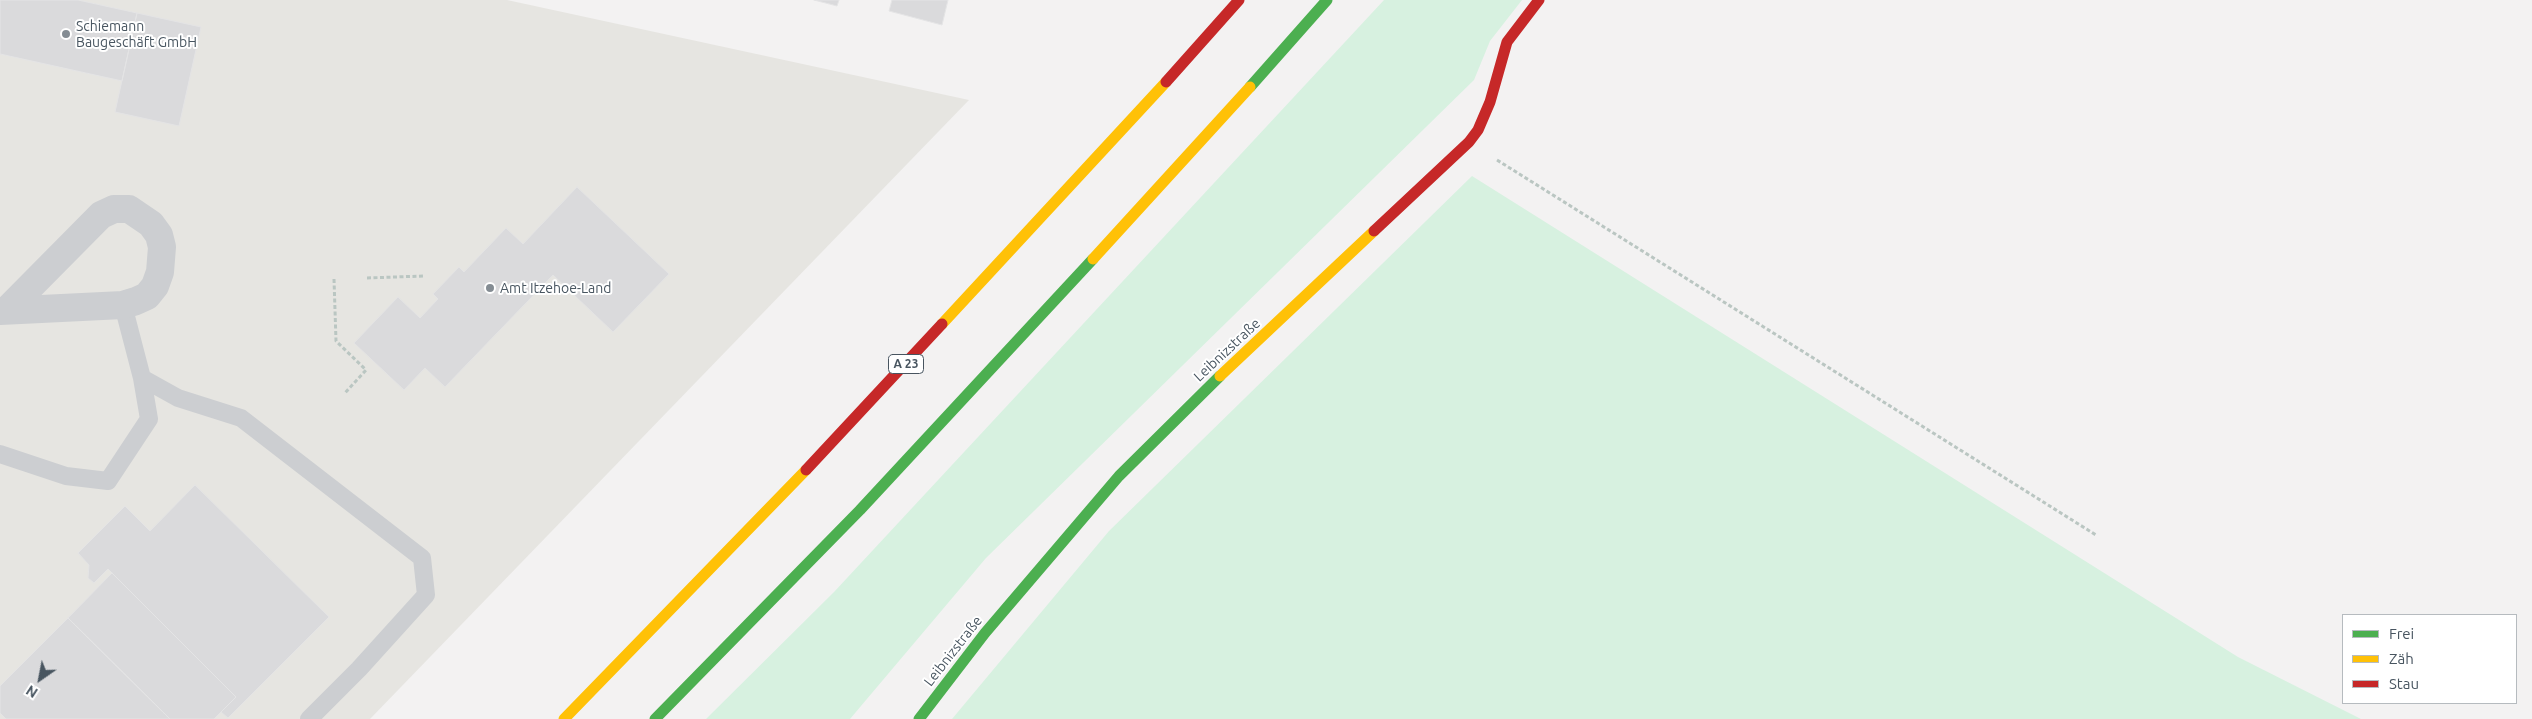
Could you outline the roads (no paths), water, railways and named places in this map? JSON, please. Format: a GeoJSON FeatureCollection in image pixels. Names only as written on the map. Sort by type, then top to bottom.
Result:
{"type":"FeatureCollection","features":[{"type":"Feature","properties":{"kind":"main road","name":"A 23"},"geometry":{"type":"LineString","coordinates":[[564,719],[808,469],[1127,126],[1239,0]]}},
{"type":"Feature","properties":{"kind":"main road"},"geometry":{"type":"LineString","coordinates":[[655,719],[860,510],[1176,170],[1327,0]]}},
{"type":"Feature","properties":{"kind":"main road","name":"Leibnizstraße"},"geometry":{"type":"LineString","coordinates":[[919,719],[985,633],[1119,476],[1182,412],[1469,142],[1481,123],[1490,102],[1507,42],[1539,0]]}},
{"type":"Feature","properties":{"kind":"street"},"geometry":{"type":"LineString","coordinates":[[114,209],[129,209],[151,224],[159,235],[162,259],[155,286],[147,296],[123,305],[4,311],[101,215],[114,209]]}},
{"type":"Feature","properties":{"kind":"lane"},"geometry":{"type":"LineString","coordinates":[[0,454],[66,476],[108,481],[130,451],[149,419],[142,378],[123,305]]}},
{"type":"Feature","properties":{"kind":"lane"},"geometry":{"type":"LineString","coordinates":[[142,378],[178,398],[240,418],[422,558],[426,595],[359,669],[309,719]]}},
{"type":"Feature","properties":{"kind":"place","name":"Schiemann Baugeschäft GmbH"},"geometry":{"type":"Point","coordinates":[66,34]}},
{"type":"Feature","properties":{"kind":"place","name":"Amt Itzehoe-Land"},"geometry":{"type":"Point","coordinates":[490,288]}}]}
